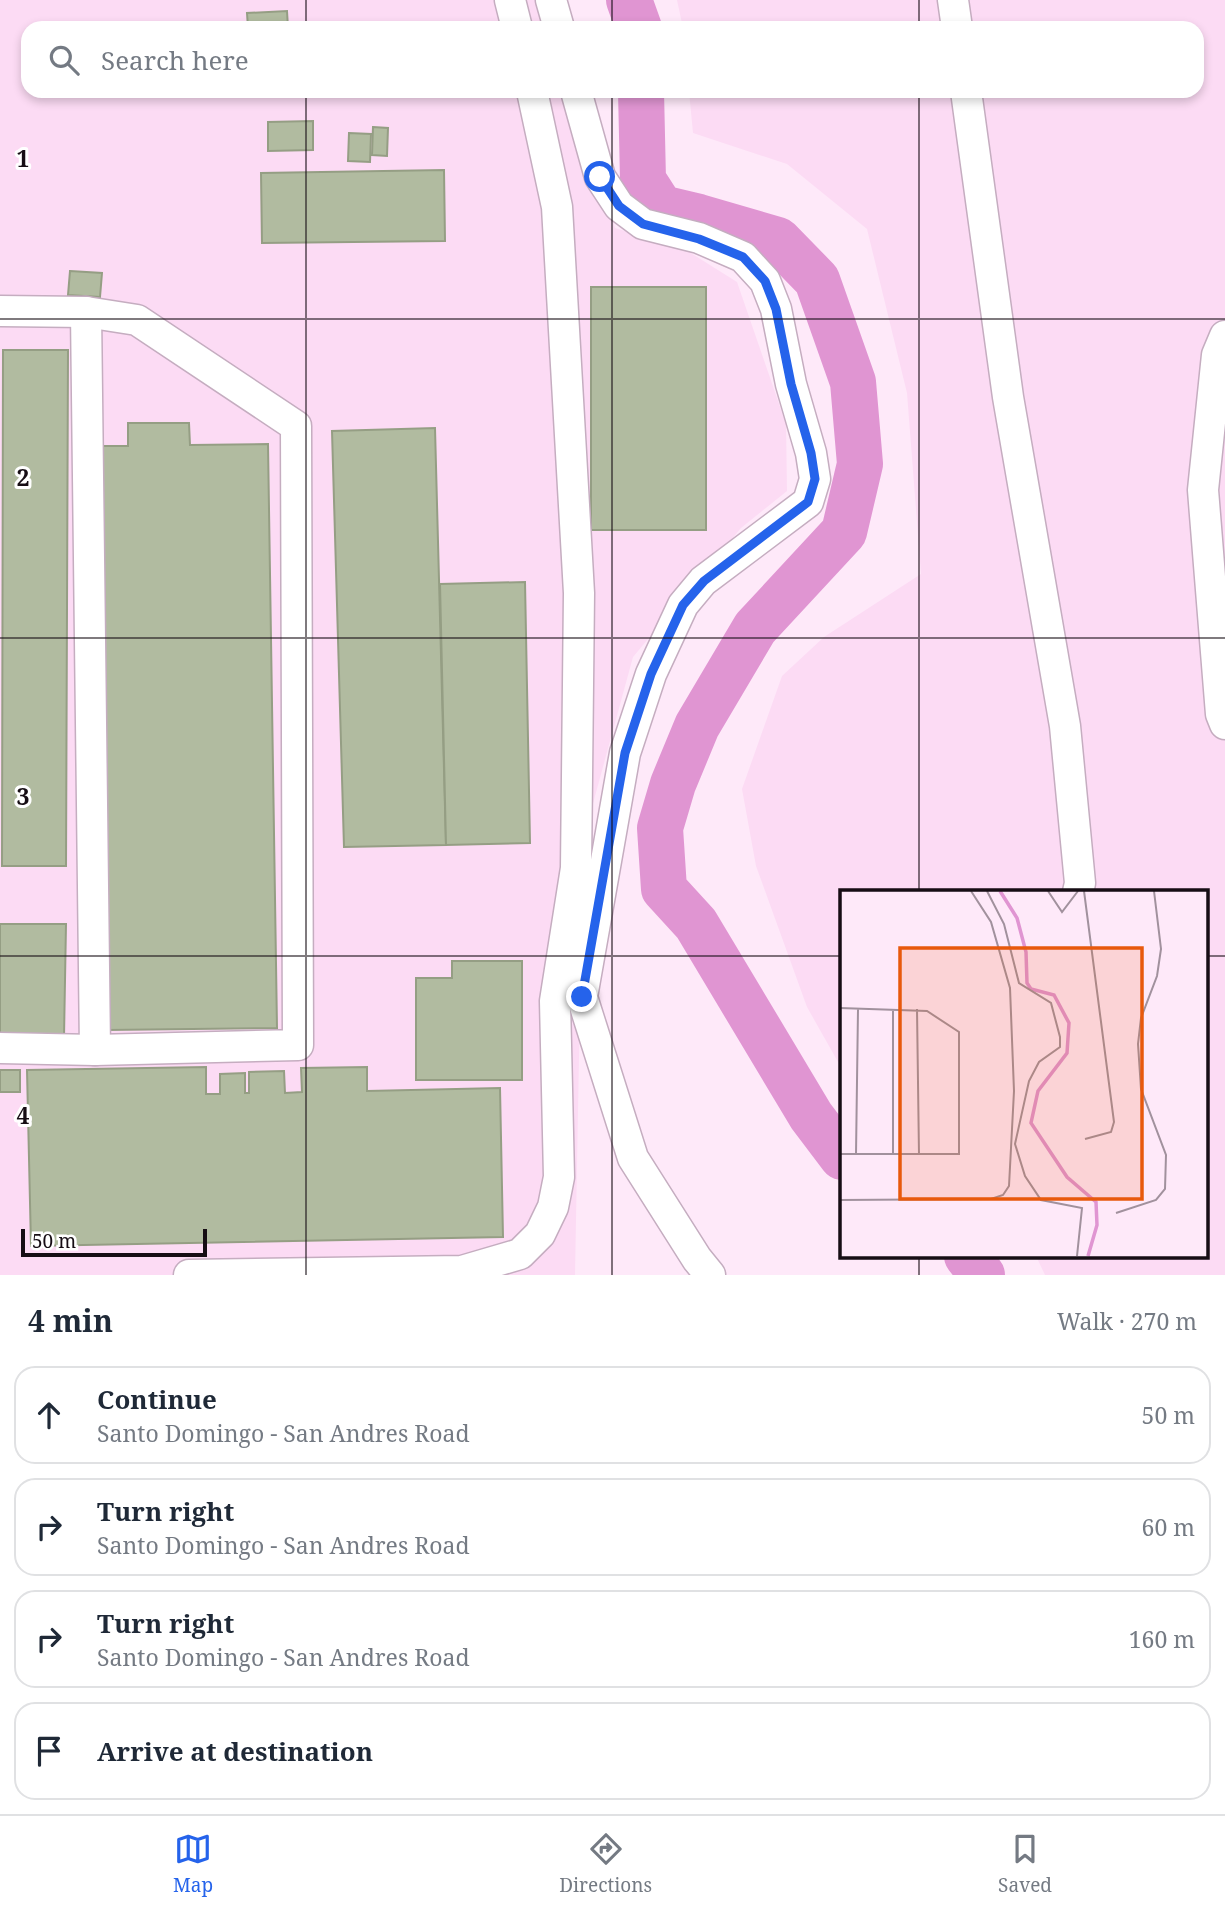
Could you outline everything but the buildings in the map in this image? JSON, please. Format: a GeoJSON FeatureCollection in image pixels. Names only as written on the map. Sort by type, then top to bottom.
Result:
{"type":"FeatureCollection","features":[{"type":"Feature","properties":{"kind":"street"},"geometry":{"type":"LineString","coordinates":[[510,0],[515,21]]}},
{"type":"Feature","properties":{"kind":"street"},"geometry":{"type":"LineString","coordinates":[[551,0],[557,21]]}},
{"type":"Feature","properties":{"kind":"street"},"geometry":{"type":"LineString","coordinates":[[953,0],[956,21]]}},
{"type":"Feature","properties":{"kind":"street"},"geometry":{"type":"LineString","coordinates":[[189,1275],[462,1271],[520,1254],[540,1234],[553,1207],[559,1177],[555,1001],[576,868],[579,593],[557,207],[534,98]]}},
{"type":"Feature","properties":{"kind":"street"},"geometry":{"type":"LineString","coordinates":[[578,98],[600,177],[619,206],[643,224],[699,239],[743,257],[765,281],[776,309],[791,384],[811,453],[815,479],[808,502],[704,581],[683,605],[651,674],[625,753],[582,997],[633,1158],[710,1275]]}},
{"type":"Feature","properties":{"kind":"street"},"geometry":{"type":"LineString","coordinates":[[967,98],[1008,397],[1065,726],[1080,883],[1078,890]]}},
{"type":"Feature","properties":{"kind":"street"},"geometry":{"type":"LineString","coordinates":[[0,312],[86,312],[137,320],[296,426],[298,1045],[95,1050],[0,1048]]}},
{"type":"Feature","properties":{"kind":"street"},"geometry":{"type":"LineString","coordinates":[[86,312],[95,1050]]}},
{"type":"Feature","properties":{"kind":"street"},"geometry":{"type":"LineString","coordinates":[[1225,336],[1217,355],[1203,490],[1221,714],[1225,724]]}},
{"type":"Feature","properties":{"kind":"shaded area"},"geometry":{"type":"Polygon","coordinates":[[[0,0],[542,0],[549,21],[21,21],[21,98],[573,98],[615,228],[686,250],[737,282],[786,424],[787,491],[741,528],[633,657],[583,840],[575,1275],[0,1275],[0,0]]]}},
{"type":"Feature","properties":{"kind":"shaded area"},"geometry":{"type":"Polygon","coordinates":[[[677,0],[1225,0],[1225,1275],[1045,1275],[1037,1258],[1208,1258],[1208,890],[840,890],[840,1065],[807,1007],[756,866],[742,789],[782,676],[824,637],[921,574],[907,393],[867,229],[787,164],[693,133],[690,98],[1204,98],[1204,21],[682,21],[677,0]]]}},
{"type":"Feature","properties":{"kind":"waterway"},"geometry":{"type":"LineString","coordinates":[[629,0],[636,21]]}},
{"type":"Feature","properties":{"kind":"waterway"},"geometry":{"type":"LineString","coordinates":[[641,98],[643,180],[661,208],[778,240],[817,280],[853,382],[860,464],[844,532],[755,628],[697,726],[673,784],[660,828],[664,889],[696,924],[811,1116],[840,1154]]}},
{"type":"Feature","properties":{"kind":"waterway"},"geometry":{"type":"LineString","coordinates":[[969,1258],[982,1275]]}},
{"type":"Feature","properties":{"kind":"route"},"geometry":{"type":"LineString","coordinates":[[582,997],[625,753],[651,674],[683,605],[704,581],[808,502],[815,479],[811,453],[791,384],[776,309],[765,281],[743,257],[699,239],[643,224],[619,206],[600,177]]}}]}
